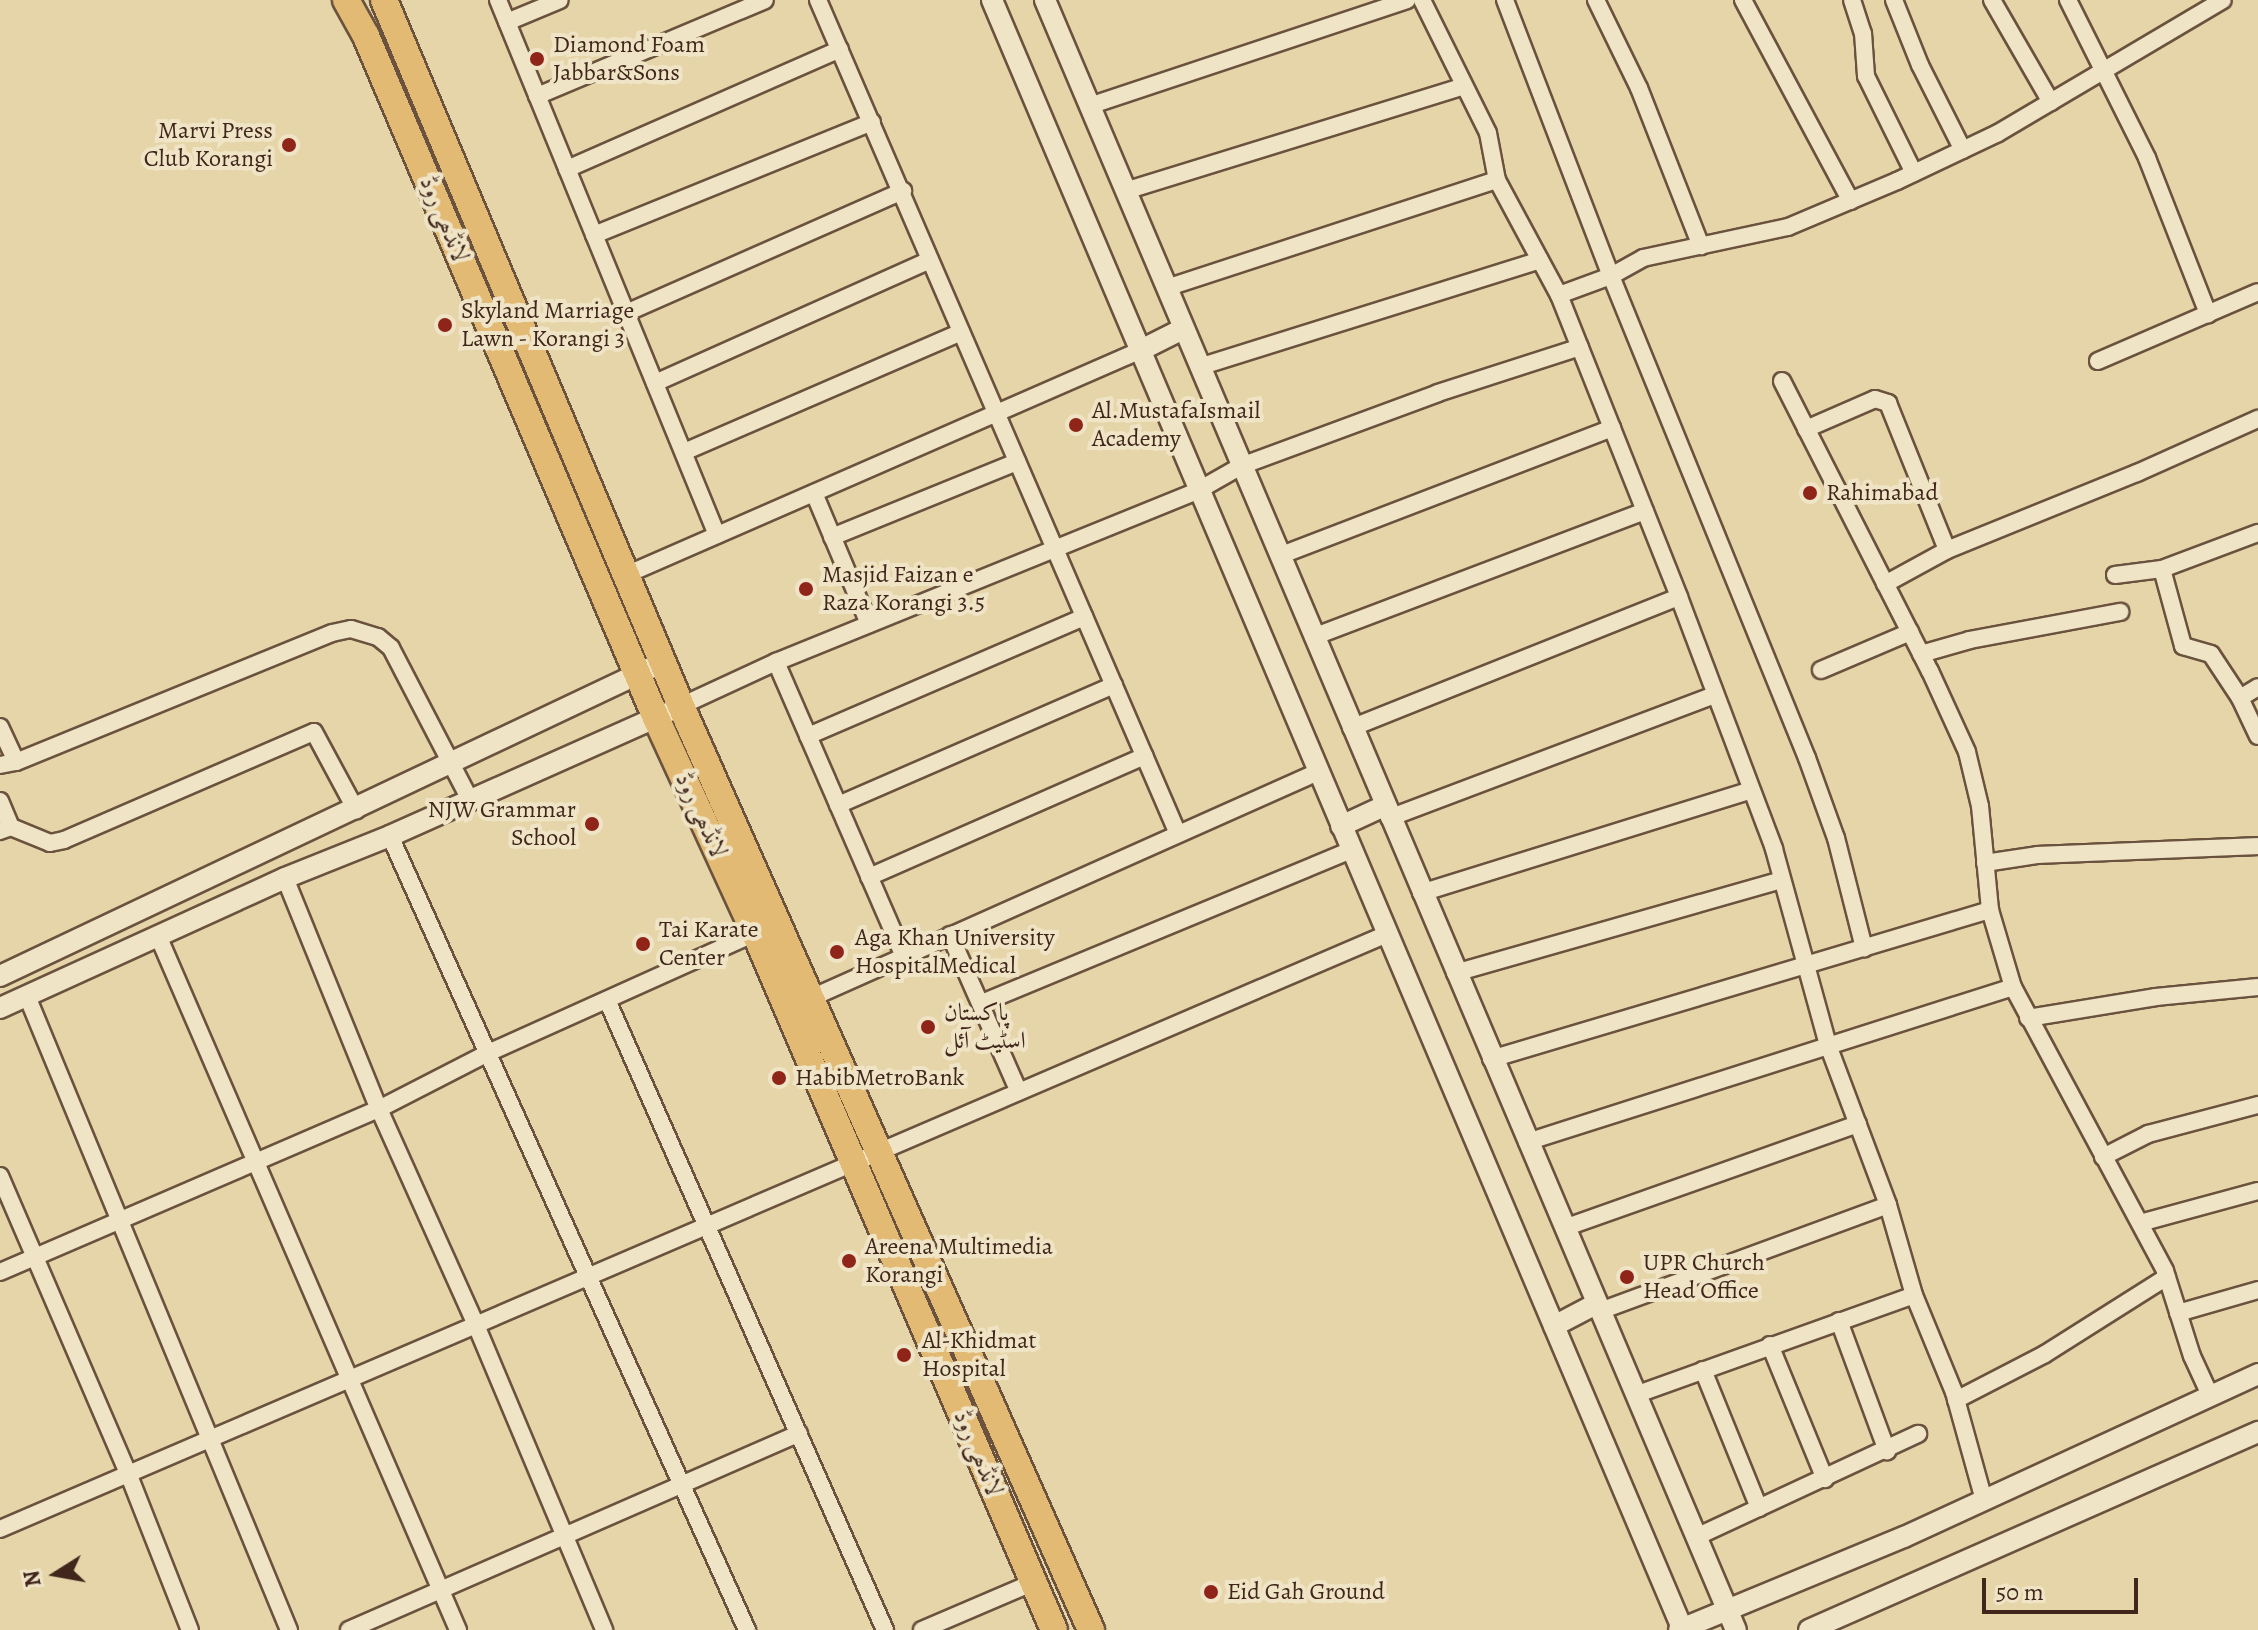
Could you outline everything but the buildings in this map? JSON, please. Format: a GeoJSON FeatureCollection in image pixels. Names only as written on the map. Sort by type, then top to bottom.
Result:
{"type":"FeatureCollection","features":[{"type":"Feature","properties":{"kind":"main road","name":"لانڈھی روڈ"},"geometry":{"type":"LineString","coordinates":[[346,0],[366,36],[656,718],[755,933],[1091,1630]]}},
{"type":"Feature","properties":{"kind":"main road","name":"لانڈھی روڈ"},"geometry":{"type":"LineString","coordinates":[[384,0],[681,706],[811,998],[865,1158],[1054,1630]]}},
{"type":"Feature","properties":{"kind":"street"},"geometry":{"type":"LineString","coordinates":[[498,0],[717,535]]}},
{"type":"Feature","properties":{"kind":"street"},"geometry":{"type":"LineString","coordinates":[[507,22],[560,0]]}},
{"type":"Feature","properties":{"kind":"street"},"geometry":{"type":"LineString","coordinates":[[537,96],[765,0]]}},
{"type":"Feature","properties":{"kind":"street"},"geometry":{"type":"LineString","coordinates":[[818,0],[1000,415],[1053,549],[1178,834]]}},
{"type":"Feature","properties":{"kind":"street"},"geometry":{"type":"LineString","coordinates":[[992,0],[1682,1629],[1904,1537],[2258,1374]]}},
{"type":"Feature","properties":{"kind":"street"},"geometry":{"type":"LineString","coordinates":[[1045,0],[1491,1059],[1736,1630]]}},
{"type":"Feature","properties":{"kind":"street"},"geometry":{"type":"LineString","coordinates":[[1089,106],[1407,0]]}},
{"type":"Feature","properties":{"kind":"street"},"geometry":{"type":"LineString","coordinates":[[1422,0],[1488,133],[1497,180],[1559,295],[1679,597],[1782,880],[1828,1045],[1888,1205],[1914,1295],[1956,1400],[1984,1500]]}},
{"type":"Feature","properties":{"kind":"street"},"geometry":{"type":"LineString","coordinates":[[1505,0],[1611,276],[1807,758],[1836,838],[1864,948]]}},
{"type":"Feature","properties":{"kind":"street"},"geometry":{"type":"LineString","coordinates":[[1596,0],[1639,88],[1701,246]]}},
{"type":"Feature","properties":{"kind":"street"},"geometry":{"type":"LineString","coordinates":[[1743,0],[1851,201]]}},
{"type":"Feature","properties":{"kind":"street"},"geometry":{"type":"LineString","coordinates":[[1852,0],[1863,33],[1866,76],[1914,173]]}},
{"type":"Feature","properties":{"kind":"street"},"geometry":{"type":"LineString","coordinates":[[1894,0],[1920,65],[1963,150]]}},
{"type":"Feature","properties":{"kind":"street"},"geometry":{"type":"LineString","coordinates":[[1992,0],[2051,102]]}},
{"type":"Feature","properties":{"kind":"street"},"geometry":{"type":"LineString","coordinates":[[2068,0],[2101,72],[2147,158],[2208,314]]}},
{"type":"Feature","properties":{"kind":"street"},"geometry":{"type":"LineString","coordinates":[[1559,295],[1611,276],[1643,258],[1788,227],[1851,201],[1963,150],[2223,0]]}},
{"type":"Feature","properties":{"kind":"street"},"geometry":{"type":"LineString","coordinates":[[567,169],[840,49]]}},
{"type":"Feature","properties":{"kind":"street"},"geometry":{"type":"LineString","coordinates":[[1125,191],[1464,86]]}},
{"type":"Feature","properties":{"kind":"street"},"geometry":{"type":"LineString","coordinates":[[594,235],[872,122]]}},
{"type":"Feature","properties":{"kind":"street"},"geometry":{"type":"LineString","coordinates":[[1166,288],[1497,180]]}},
{"type":"Feature","properties":{"kind":"street"},"geometry":{"type":"LineString","coordinates":[[626,313],[903,191]]}},
{"type":"Feature","properties":{"kind":"street"},"geometry":{"type":"LineString","coordinates":[[655,383],[930,260]]}},
{"type":"Feature","properties":{"kind":"street"},"geometry":{"type":"LineString","coordinates":[[1199,367],[1540,260]]}},
{"type":"Feature","properties":{"kind":"street"},"geometry":{"type":"LineString","coordinates":[[2098,361],[2258,292]]}},
{"type":"Feature","properties":{"kind":"street"},"geometry":{"type":"LineString","coordinates":[[628,574],[1000,415],[1183,329]]}},
{"type":"Feature","properties":{"kind":"street"},"geometry":{"type":"LineString","coordinates":[[684,452],[961,332]]}},
{"type":"Feature","properties":{"kind":"street"},"geometry":{"type":"LineString","coordinates":[[0,1008],[285,878],[390,836],[776,662],[1199,490],[1241,466],[1438,393],[1580,347]]}},
{"type":"Feature","properties":{"kind":"street"},"geometry":{"type":"LineString","coordinates":[[1782,381],[1921,654],[1967,752],[1980,806],[1990,910],[2013,987],[2167,1277],[2210,1395]]}},
{"type":"Feature","properties":{"kind":"street"},"geometry":{"type":"LineString","coordinates":[[1806,429],[1875,399],[1888,403],[1947,550]]}},
{"type":"Feature","properties":{"kind":"street"},"geometry":{"type":"LineString","coordinates":[[1885,584],[1947,550],[2137,473],[2258,419]]}},
{"type":"Feature","properties":{"kind":"street"},"geometry":{"type":"LineString","coordinates":[[1279,556],[1612,428]]}},
{"type":"Feature","properties":{"kind":"street"},"geometry":{"type":"LineString","coordinates":[[832,537],[1017,462]]}},
{"type":"Feature","properties":{"kind":"street"},"geometry":{"type":"LineString","coordinates":[[814,493],[869,624]]}},
{"type":"Feature","properties":{"kind":"street"},"geometry":{"type":"LineString","coordinates":[[1313,637],[1645,511]]}},
{"type":"Feature","properties":{"kind":"street"},"geometry":{"type":"LineString","coordinates":[[2115,575],[2162,569],[2258,533]]}},
{"type":"Feature","properties":{"kind":"street"},"geometry":{"type":"LineString","coordinates":[[2162,569],[2183,646],[2211,654],[2240,698],[2258,736]]}},
{"type":"Feature","properties":{"kind":"street"},"geometry":{"type":"LineString","coordinates":[[1351,728],[1679,597]]}},
{"type":"Feature","properties":{"kind":"street"},"geometry":{"type":"LineString","coordinates":[[1921,654],[1970,640],[2120,612]]}},
{"type":"Feature","properties":{"kind":"street"},"geometry":{"type":"LineString","coordinates":[[808,736],[1084,617]]}},
{"type":"Feature","properties":{"kind":"street"},"geometry":{"type":"LineString","coordinates":[[0,727],[8,764],[332,633],[351,629],[378,637],[391,648],[470,800]]}},
{"type":"Feature","properties":{"kind":"street"},"geometry":{"type":"LineString","coordinates":[[1821,670],[1910,632]]}},
{"type":"Feature","properties":{"kind":"street"},"geometry":{"type":"LineString","coordinates":[[0,976],[663,662]]}},
{"type":"Feature","properties":{"kind":"street"},"geometry":{"type":"LineString","coordinates":[[776,662],[904,956]]}},
{"type":"Feature","properties":{"kind":"street"},"geometry":{"type":"LineString","coordinates":[[838,805],[1114,685]]}},
{"type":"Feature","properties":{"kind":"street"},"geometry":{"type":"LineString","coordinates":[[2240,698],[2258,687]]}},
{"type":"Feature","properties":{"kind":"street"},"geometry":{"type":"LineString","coordinates":[[1341,826],[1715,695]]}},
{"type":"Feature","properties":{"kind":"street"},"geometry":{"type":"LineString","coordinates":[[0,801],[6,829],[50,843],[64,840],[314,732],[356,810]]}},
{"type":"Feature","properties":{"kind":"street"},"geometry":{"type":"LineString","coordinates":[[869,877],[1145,756]]}},
{"type":"Feature","properties":{"kind":"street"},"geometry":{"type":"LineString","coordinates":[[811,998],[1318,772]]}},
{"type":"Feature","properties":{"kind":"street"},"geometry":{"type":"LineString","coordinates":[[1421,893],[1749,791]]}},
{"type":"Feature","properties":{"kind":"street"},"geometry":{"type":"LineString","coordinates":[[390,836],[747,1630]]}},
{"type":"Feature","properties":{"kind":"street"},"geometry":{"type":"LineString","coordinates":[[1985,863],[2038,855],[2258,846]]}},
{"type":"Feature","properties":{"kind":"street"},"geometry":{"type":"LineString","coordinates":[[982,1003],[1352,850]]}},
{"type":"Feature","properties":{"kind":"street"},"geometry":{"type":"LineString","coordinates":[[285,878],[379,1109],[476,1325],[604,1630]]}},
{"type":"Feature","properties":{"kind":"street"},"geometry":{"type":"LineString","coordinates":[[1455,973],[1782,880]]}},
{"type":"Feature","properties":{"kind":"street"},"geometry":{"type":"LineString","coordinates":[[1491,1059],[1990,910]]}},
{"type":"Feature","properties":{"kind":"street"},"geometry":{"type":"LineString","coordinates":[[0,1272],[379,1109],[488,1053],[755,933]]}},
{"type":"Feature","properties":{"kind":"street"},"geometry":{"type":"LineString","coordinates":[[0,1529],[1387,934]]}},
{"type":"Feature","properties":{"kind":"street"},"geometry":{"type":"LineString","coordinates":[[950,935],[1019,1092]]}},
{"type":"Feature","properties":{"kind":"street"},"geometry":{"type":"LineString","coordinates":[[159,938],[458,1630]]}},
{"type":"Feature","properties":{"kind":"street"},"geometry":{"type":"LineString","coordinates":[[1527,1142],[2013,987]]}},
{"type":"Feature","properties":{"kind":"street"},"geometry":{"type":"LineString","coordinates":[[2028,1018],[2156,997],[2258,987]]}},
{"type":"Feature","properties":{"kind":"street"},"geometry":{"type":"LineString","coordinates":[[27,996],[289,1630]]}},
{"type":"Feature","properties":{"kind":"street"},"geometry":{"type":"LineString","coordinates":[[607,1000],[885,1630]]}},
{"type":"Feature","properties":{"kind":"street"},"geometry":{"type":"LineString","coordinates":[[2103,1157],[2148,1134],[2258,1105]]}},
{"type":"Feature","properties":{"kind":"street"},"geometry":{"type":"LineString","coordinates":[[1564,1228],[1858,1124]]}},
{"type":"Feature","properties":{"kind":"street"},"geometry":{"type":"LineString","coordinates":[[0,1176],[128,1473],[190,1630]]}},
{"type":"Feature","properties":{"kind":"street"},"geometry":{"type":"LineString","coordinates":[[2140,1223],[2258,1191]]}},
{"type":"Feature","properties":{"kind":"street"},"geometry":{"type":"LineString","coordinates":[[1554,1326],[1598,1307],[1888,1205]]}},
{"type":"Feature","properties":{"kind":"street"},"geometry":{"type":"LineString","coordinates":[[1956,1400],[2045,1354],[2167,1277]]}},
{"type":"Feature","properties":{"kind":"street"},"geometry":{"type":"LineString","coordinates":[[2178,1313],[2258,1290]]}},
{"type":"Feature","properties":{"kind":"street"},"geometry":{"type":"LineString","coordinates":[[1635,1395],[1914,1295]]}},
{"type":"Feature","properties":{"kind":"street"},"geometry":{"type":"LineString","coordinates":[[1839,1321],[1887,1451]]}},
{"type":"Feature","properties":{"kind":"street"},"geometry":{"type":"LineString","coordinates":[[1770,1345],[1825,1479]]}},
{"type":"Feature","properties":{"kind":"street"},"geometry":{"type":"LineString","coordinates":[[1703,1370],[1759,1508]]}},
{"type":"Feature","properties":{"kind":"street"},"geometry":{"type":"LineString","coordinates":[[1809,1630],[2258,1432]]}},
{"type":"Feature","properties":{"kind":"street"},"geometry":{"type":"LineString","coordinates":[[349,1630],[799,1433]]}},
{"type":"Feature","properties":{"kind":"street"},"geometry":{"type":"LineString","coordinates":[[1696,1537],[1918,1434]]}},
{"type":"Feature","properties":{"kind":"street"},"geometry":{"type":"LineString","coordinates":[[922,1630],[1034,1582]]}},
{"type":"Feature","properties":{"kind":"place","name":"Diamond Foam Jabbar&Sons"},"geometry":{"type":"Point","coordinates":[537,59]}},
{"type":"Feature","properties":{"kind":"place","name":"Marvi Press Club Korangi"},"geometry":{"type":"Point","coordinates":[289,145]}},
{"type":"Feature","properties":{"kind":"place","name":"Skyland Marriage Lawn - Korangi 3"},"geometry":{"type":"Point","coordinates":[445,325]}},
{"type":"Feature","properties":{"kind":"place","name":"Al.MustafaIsmail Academy"},"geometry":{"type":"Point","coordinates":[1076,425]}},
{"type":"Feature","properties":{"kind":"place","name":"Rahimabad"},"geometry":{"type":"Point","coordinates":[1810,493]}},
{"type":"Feature","properties":{"kind":"place","name":"Masjid Faizan e Raza Korangi 3.5"},"geometry":{"type":"Point","coordinates":[806,589]}},
{"type":"Feature","properties":{"kind":"place","name":"NJW Grammar School"},"geometry":{"type":"Point","coordinates":[592,824]}},
{"type":"Feature","properties":{"kind":"place","name":"Tai Karate Center"},"geometry":{"type":"Point","coordinates":[643,944]}},
{"type":"Feature","properties":{"kind":"place","name":"Aga Khan University HospitalMedical"},"geometry":{"type":"Point","coordinates":[837,952]}},
{"type":"Feature","properties":{"kind":"place","name":"پاکستان اسٹیٹ آئل"},"geometry":{"type":"Point","coordinates":[928,1027]}},
{"type":"Feature","properties":{"kind":"place","name":"HabibMetroBank"},"geometry":{"type":"Point","coordinates":[779,1078]}},
{"type":"Feature","properties":{"kind":"place","name":"Areena Multimedia Korangi"},"geometry":{"type":"Point","coordinates":[849,1261]}},
{"type":"Feature","properties":{"kind":"place","name":"UPR Church Head Office"},"geometry":{"type":"Point","coordinates":[1627,1277]}},
{"type":"Feature","properties":{"kind":"place","name":"Al-Khidmat Hospital"},"geometry":{"type":"Point","coordinates":[904,1355]}},
{"type":"Feature","properties":{"kind":"place","name":"Eid Gah Ground"},"geometry":{"type":"Point","coordinates":[1211,1592]}}]}
